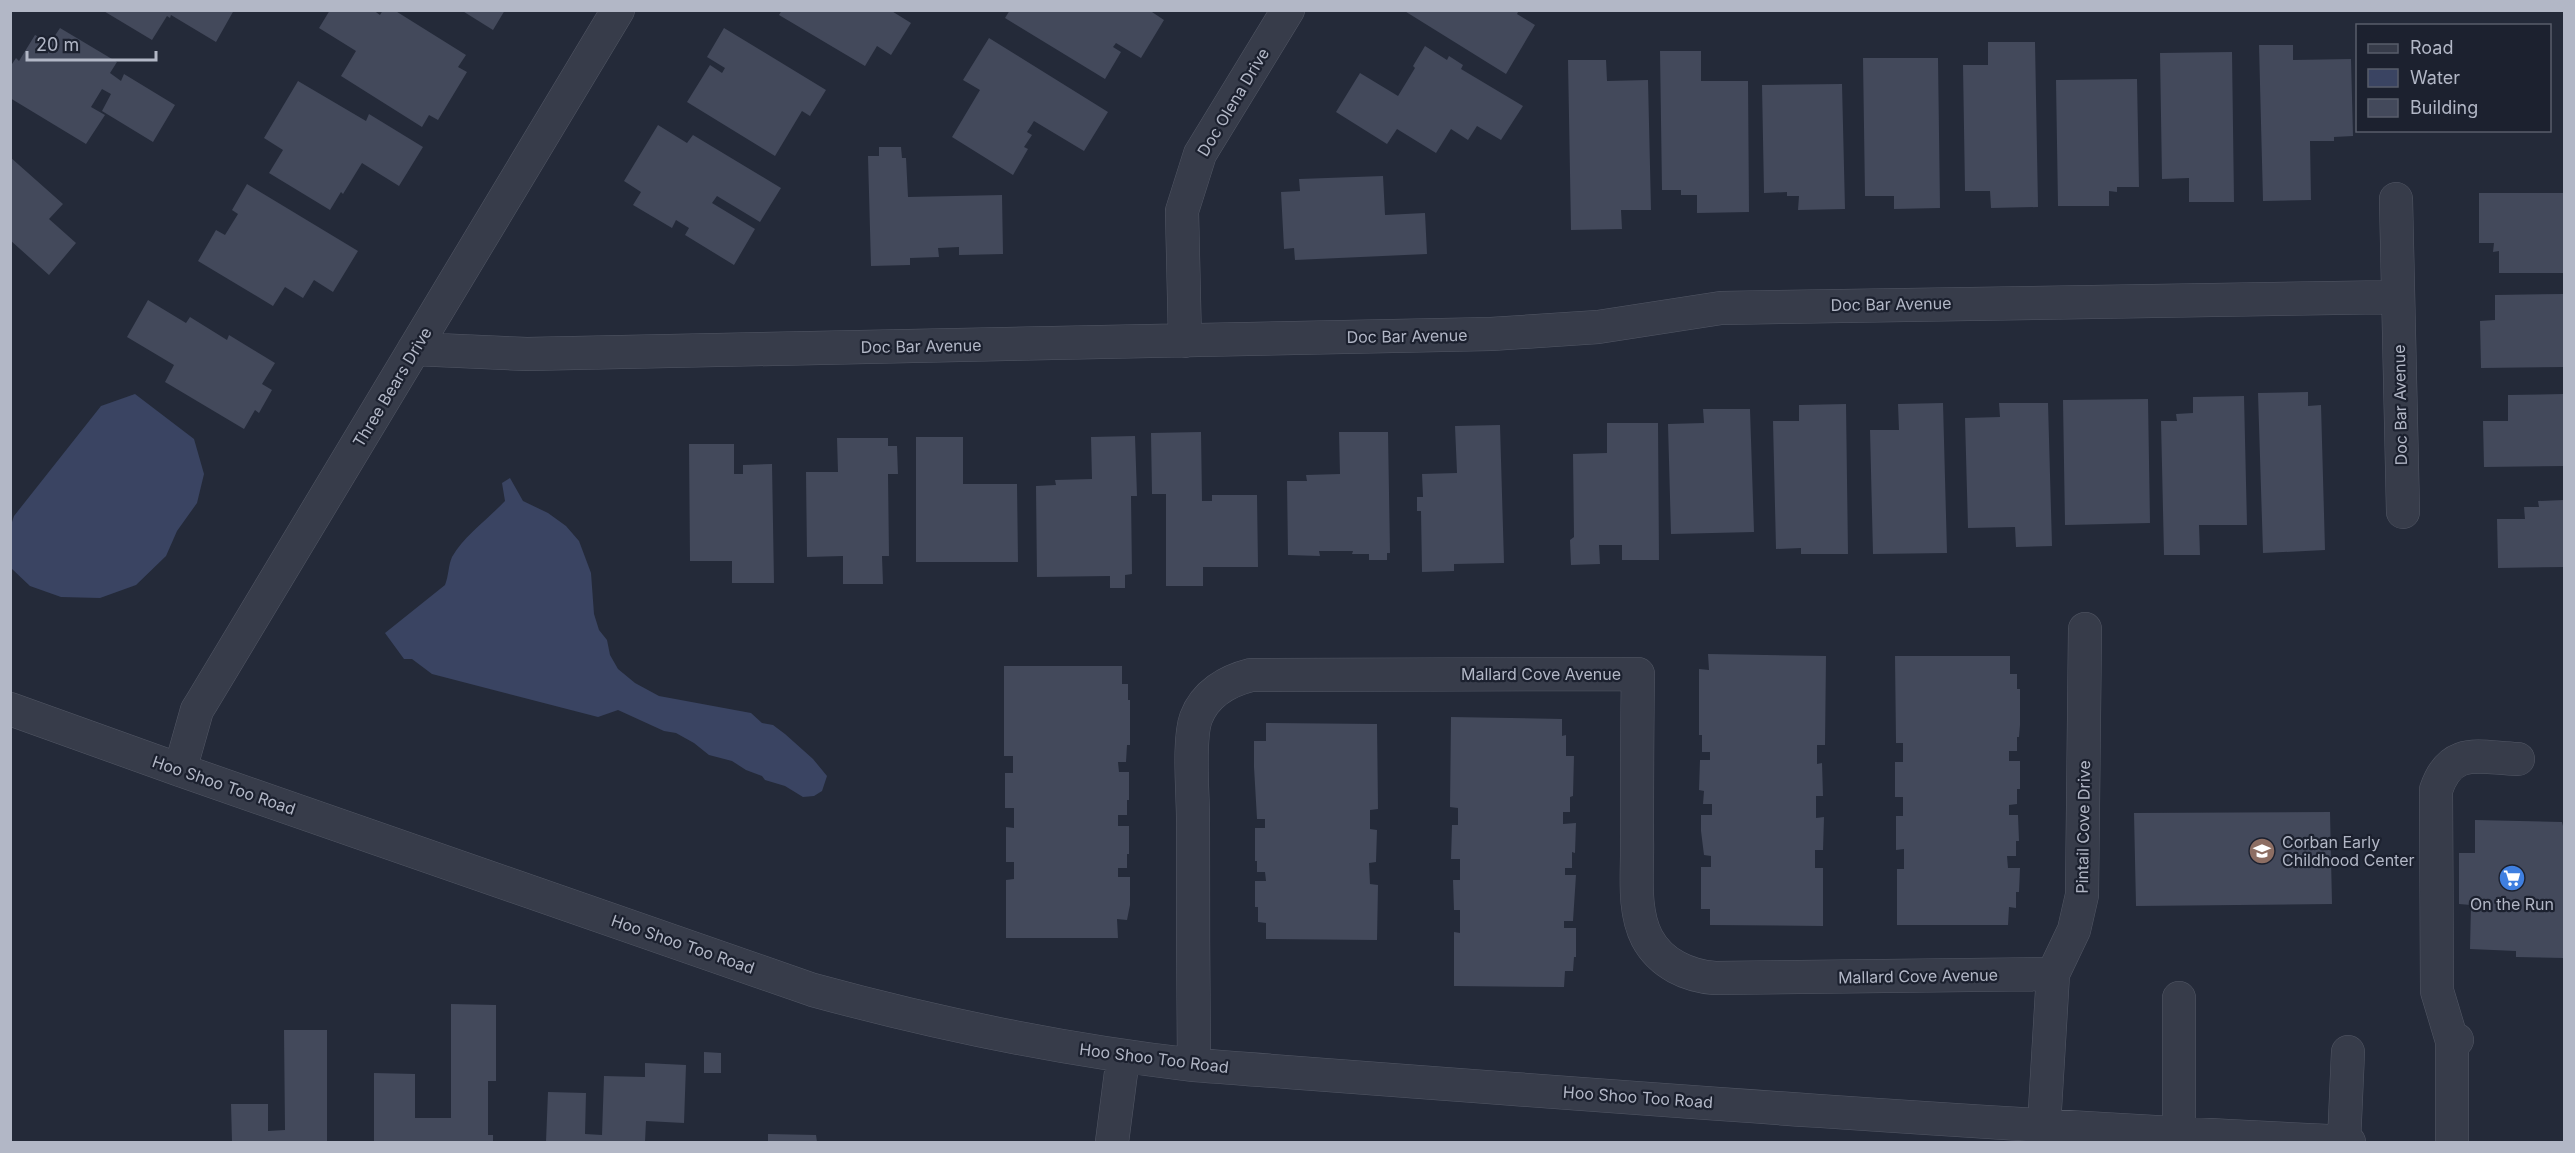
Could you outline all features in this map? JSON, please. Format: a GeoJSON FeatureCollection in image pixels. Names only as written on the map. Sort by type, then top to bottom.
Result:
{"type":"FeatureCollection","features":[{"type":"Feature","properties":{"kind":"street","name":"Three Bears Drive"},"geometry":{"type":"LineString","coordinates":[[180,770],[197,710],[618,10]]}},
{"type":"Feature","properties":{"kind":"street","name":"Doc Olena Drive"},"geometry":{"type":"LineString","coordinates":[[1185,341],[1182,212],[1200,154],[1288,10]]}},
{"type":"Feature","properties":{"kind":"street","name":"Doc Bar Avenue"},"geometry":{"type":"LineString","coordinates":[[2396,199],[2403,512]]}},
{"type":"Feature","properties":{"kind":"street","name":"Doc Bar Avenue"},"geometry":{"type":"LineString","coordinates":[[414,349],[527,354],[1491,334],[1598,327],[1721,308],[2398,297]]}},
{"type":"Feature","properties":{"kind":"street","name":"Pintail Cove Drive"},"geometry":{"type":"LineString","coordinates":[[2044,1126],[2053,974],[2074,930],[2082,896],[2085,629]]}},
{"type":"Feature","properties":{"kind":"street","name":"Mallard Cove Avenue"},"geometry":{"type":"LineString","coordinates":[[1194,1065],[1193,764],[1196,719],[1203,704],[1222,686],[1236,678],[1251,675],[1638,674],[1637,894],[1647,937],[1658,954],[1672,965],[1700,977],[1715,978],[2053,974]]}},
{"type":"Feature","properties":{"kind":"street","name":"Hoo Shoo Too Road"},"geometry":{"type":"LineString","coordinates":[[10,709],[813,990],[902,1014],[1011,1038],[1123,1057],[1194,1065],[1909,1130],[2044,1126],[2196,1137],[2349,1143]]}},
{"type":"Feature","properties":{"kind":"street"},"geometry":{"type":"LineString","coordinates":[[2452,1143],[2454,1040],[2437,992],[2436,790],[2441,775],[2452,762],[2465,757],[2518,759]]}},
{"type":"Feature","properties":{"kind":"street"},"geometry":{"type":"LineString","coordinates":[[2180,998],[2196,1137]]}},
{"type":"Feature","properties":{"kind":"street"},"geometry":{"type":"LineString","coordinates":[[2344,1142],[2348,1052]]}},
{"type":"Feature","properties":{"kind":"street"},"geometry":{"type":"LineString","coordinates":[[1112,1143],[1123,1057]]}},
{"type":"Feature","properties":{"kind":"water"},"geometry":{"type":"Polygon","coordinates":[[[135,394],[194,439],[204,474],[197,503],[177,531],[166,556],[136,585],[100,598],[61,597],[30,586],[11,568],[11,525],[14,516],[101,406],[135,394]]]}},
{"type":"Feature","properties":{"kind":"water"},"geometry":{"type":"Polygon","coordinates":[[[510,478],[523,501],[548,513],[566,526],[579,541],[591,573],[594,614],[599,630],[607,640],[610,655],[618,669],[635,683],[659,696],[751,713],[762,723],[773,725],[813,759],[827,776],[822,791],[814,796],[803,797],[785,786],[765,780],[762,776],[732,761],[709,755],[676,733],[664,731],[618,710],[598,717],[432,674],[412,659],[404,659],[385,633],[445,585],[452,557],[470,535],[505,501],[502,483],[510,478]]]}},
{"type":"Feature","properties":{"kind":"building"},"geometry":{"type":"Polygon","coordinates":[[[102,10],[234,10],[216,42],[171,15],[170,18],[167,16],[152,40],[102,10]]]}},
{"type":"Feature","properties":{"kind":"building"},"geometry":{"type":"Polygon","coordinates":[[[330,10],[373,10],[380,15],[383,10],[394,10],[466,55],[458,67],[467,72],[438,120],[429,115],[422,127],[341,76],[356,51],[319,28],[330,10]]]}},
{"type":"Feature","properties":{"kind":"building"},"geometry":{"type":"Polygon","coordinates":[[[461,10],[505,10],[493,30],[461,10]]]}},
{"type":"Feature","properties":{"kind":"building"},"geometry":{"type":"Polygon","coordinates":[[[782,10],[890,10],[911,23],[891,55],[877,46],[865,66],[779,15],[782,10]]]}},
{"type":"Feature","properties":{"kind":"building"},"geometry":{"type":"Polygon","coordinates":[[[1010,10],[1149,10],[1164,20],[1141,58],[1116,43],[1113,47],[1121,52],[1105,79],[1005,18],[1010,10]]]}},
{"type":"Feature","properties":{"kind":"building"},"geometry":{"type":"Polygon","coordinates":[[[1403,10],[1519,10],[1517,14],[1535,25],[1506,74],[1403,10]]]}},
{"type":"Feature","properties":{"kind":"building"},"geometry":{"type":"Polygon","coordinates":[[[60,28],[117,62],[110,73],[121,81],[124,74],[175,105],[153,142],[102,111],[111,94],[102,89],[91,107],[105,115],[86,144],[10,98],[10,67],[16,58],[19,61],[35,35],[50,43],[60,28]]]}},
{"type":"Feature","properties":{"kind":"building"},"geometry":{"type":"Polygon","coordinates":[[[724,28],[826,90],[810,116],[802,111],[775,156],[687,102],[710,65],[722,73],[725,68],[707,57],[724,28]]]}},
{"type":"Feature","properties":{"kind":"building"},"geometry":{"type":"Polygon","coordinates":[[[989,38],[1108,112],[1084,151],[1034,121],[1027,132],[1032,135],[1024,147],[1028,149],[1013,175],[952,137],[980,90],[963,80],[989,38]]]}},
{"type":"Feature","properties":{"kind":"building"},"geometry":{"type":"Polygon","coordinates":[[[1988,42],[2035,42],[2038,207],[1991,208],[1990,191],[1965,191],[1963,65],[1988,65],[1988,42]]]}},
{"type":"Feature","properties":{"kind":"building"},"geometry":{"type":"Polygon","coordinates":[[[2259,45],[2293,45],[2293,60],[2351,59],[2353,136],[2334,137],[2334,141],[2310,141],[2311,200],[2263,201],[2259,45]]]}},
{"type":"Feature","properties":{"kind":"building"},"geometry":{"type":"Polygon","coordinates":[[[1425,46],[1447,60],[1449,56],[1463,65],[1461,69],[1523,106],[1501,140],[1477,126],[1468,140],[1451,129],[1436,153],[1397,129],[1387,144],[1336,112],[1360,73],[1398,96],[1425,46]]]}},
{"type":"Feature","properties":{"kind":"building"},"geometry":{"type":"Polygon","coordinates":[[[1660,51],[1701,51],[1701,81],[1748,81],[1749,212],[1697,213],[1697,195],[1681,195],[1681,190],[1662,190],[1660,51]]]}},
{"type":"Feature","properties":{"kind":"building"},"geometry":{"type":"Polygon","coordinates":[[[2232,52],[2234,202],[2189,202],[2189,178],[2162,179],[2160,53],[2232,52]]]}},
{"type":"Feature","properties":{"kind":"building"},"geometry":{"type":"Polygon","coordinates":[[[1863,58],[1938,58],[1940,208],[1894,209],[1894,196],[1865,196],[1863,58]]]}},
{"type":"Feature","properties":{"kind":"building"},"geometry":{"type":"Polygon","coordinates":[[[1568,60],[1606,60],[1607,81],[1648,80],[1651,210],[1621,210],[1622,229],[1571,230],[1568,60]]]}},
{"type":"Feature","properties":{"kind":"building"},"geometry":{"type":"Polygon","coordinates":[[[2137,79],[2139,187],[2117,187],[2117,192],[2109,191],[2109,206],[2058,206],[2056,80],[2137,79]]]}},
{"type":"Feature","properties":{"kind":"building"},"geometry":{"type":"Polygon","coordinates":[[[298,81],[366,121],[369,114],[423,147],[399,186],[362,163],[330,210],[269,173],[283,150],[264,138],[298,81]]]}},
{"type":"Feature","properties":{"kind":"building"},"geometry":{"type":"Polygon","coordinates":[[[1842,84],[1845,209],[1798,210],[1799,196],[1787,196],[1787,192],[1764,193],[1762,85],[1842,84]]]}},
{"type":"Feature","properties":{"kind":"building"},"geometry":{"type":"Polygon","coordinates":[[[658,125],[687,143],[693,135],[781,188],[760,222],[717,196],[712,203],[755,229],[734,265],[685,235],[689,228],[676,220],[672,228],[633,205],[641,192],[624,181],[658,125]]]}},
{"type":"Feature","properties":{"kind":"building"},"geometry":{"type":"Polygon","coordinates":[[[879,147],[901,147],[902,158],[906,158],[908,197],[1002,195],[1003,254],[959,255],[959,247],[938,248],[939,257],[910,258],[910,265],[871,266],[868,156],[879,156],[879,147]]]}},
{"type":"Feature","properties":{"kind":"building"},"geometry":{"type":"Polygon","coordinates":[[[10,157],[63,204],[49,219],[76,243],[49,275],[10,240],[10,157]]]}},
{"type":"Feature","properties":{"kind":"building"},"geometry":{"type":"Polygon","coordinates":[[[1383,176],[1385,215],[1425,213],[1427,254],[1295,260],[1294,248],[1284,249],[1281,192],[1300,191],[1299,179],[1383,176]]]}},
{"type":"Feature","properties":{"kind":"building"},"geometry":{"type":"Polygon","coordinates":[[[247,184],[358,251],[333,292],[314,280],[303,298],[285,287],[273,306],[198,261],[216,230],[225,235],[238,214],[232,210],[247,184]]]}},
{"type":"Feature","properties":{"kind":"building"},"geometry":{"type":"Polygon","coordinates":[[[2479,193],[2564,193],[2564,273],[2499,273],[2499,251],[2493,252],[2494,243],[2479,243],[2479,193]]]}},
{"type":"Feature","properties":{"kind":"building"},"geometry":{"type":"Polygon","coordinates":[[[2564,294],[2564,367],[2481,368],[2480,321],[2495,320],[2495,295],[2564,294]]]}},
{"type":"Feature","properties":{"kind":"building"},"geometry":{"type":"Polygon","coordinates":[[[148,300],[186,323],[190,317],[227,340],[229,335],[275,363],[262,384],[272,390],[259,413],[255,410],[244,429],[165,382],[174,365],[127,337],[148,300]]]}},
{"type":"Feature","properties":{"kind":"building"},"geometry":{"type":"Polygon","coordinates":[[[2308,392],[2308,406],[2321,405],[2325,550],[2263,553],[2258,393],[2308,392]]]}},
{"type":"Feature","properties":{"kind":"building"},"geometry":{"type":"Polygon","coordinates":[[[2564,394],[2564,466],[2484,467],[2483,421],[2508,421],[2508,395],[2564,394]]]}},
{"type":"Feature","properties":{"kind":"building"},"geometry":{"type":"Polygon","coordinates":[[[2244,396],[2247,525],[2199,525],[2200,555],[2164,555],[2161,421],[2177,421],[2176,414],[2193,413],[2193,397],[2244,396]]]}},
{"type":"Feature","properties":{"kind":"building"},"geometry":{"type":"Polygon","coordinates":[[[2148,399],[2150,523],[2065,525],[2063,400],[2148,399]]]}},
{"type":"Feature","properties":{"kind":"building"},"geometry":{"type":"Polygon","coordinates":[[[1943,403],[1947,553],[1873,554],[1870,430],[1899,430],[1898,404],[1943,403]]]}},
{"type":"Feature","properties":{"kind":"building"},"geometry":{"type":"Polygon","coordinates":[[[1999,403],[2048,403],[2052,546],[2016,547],[2015,527],[1968,528],[1965,418],[2000,417],[1999,403]]]}},
{"type":"Feature","properties":{"kind":"building"},"geometry":{"type":"Polygon","coordinates":[[[1846,404],[1848,554],[1801,554],[1801,548],[1776,549],[1773,421],[1799,421],[1799,405],[1846,404]]]}},
{"type":"Feature","properties":{"kind":"building"},"geometry":{"type":"Polygon","coordinates":[[[1703,409],[1750,409],[1754,532],[1671,534],[1668,424],[1704,423],[1703,409]]]}},
{"type":"Feature","properties":{"kind":"building"},"geometry":{"type":"Polygon","coordinates":[[[1607,423],[1658,423],[1659,560],[1622,560],[1622,545],[1599,545],[1600,564],[1571,565],[1570,540],[1574,537],[1573,454],[1607,453],[1607,423]]]}},
{"type":"Feature","properties":{"kind":"building"},"geometry":{"type":"Polygon","coordinates":[[[1500,425],[1504,563],[1454,564],[1454,571],[1422,572],[1421,511],[1417,511],[1417,497],[1423,497],[1422,474],[1457,473],[1455,426],[1500,425]]]}},
{"type":"Feature","properties":{"kind":"building"},"geometry":{"type":"Polygon","coordinates":[[[1201,432],[1202,501],[1212,501],[1212,495],[1257,495],[1258,567],[1203,567],[1203,586],[1166,586],[1166,494],[1152,494],[1151,433],[1201,432]]]}},
{"type":"Feature","properties":{"kind":"building"},"geometry":{"type":"Polygon","coordinates":[[[1339,432],[1388,432],[1390,553],[1387,553],[1387,560],[1369,560],[1369,554],[1352,554],[1353,551],[1319,551],[1320,556],[1288,555],[1287,481],[1307,481],[1306,475],[1340,474],[1339,432]]]}},
{"type":"Feature","properties":{"kind":"building"},"geometry":{"type":"Polygon","coordinates":[[[1135,436],[1137,496],[1131,496],[1132,574],[1125,575],[1125,588],[1110,588],[1110,576],[1037,577],[1036,486],[1056,485],[1055,480],[1092,479],[1091,437],[1135,436]]]}},
{"type":"Feature","properties":{"kind":"building"},"geometry":{"type":"Polygon","coordinates":[[[916,437],[963,437],[963,484],[1017,484],[1018,562],[916,562],[916,437]]]}},
{"type":"Feature","properties":{"kind":"building"},"geometry":{"type":"Polygon","coordinates":[[[837,438],[888,438],[888,446],[897,446],[898,474],[888,474],[889,556],[882,556],[883,584],[843,584],[843,556],[807,557],[806,472],[838,472],[837,438]]]}},
{"type":"Feature","properties":{"kind":"building"},"geometry":{"type":"Polygon","coordinates":[[[689,444],[734,444],[734,474],[743,474],[743,465],[772,464],[774,583],[732,583],[732,561],[690,561],[689,444]]]}},
{"type":"Feature","properties":{"kind":"building"},"geometry":{"type":"Polygon","coordinates":[[[2564,500],[2564,567],[2498,568],[2497,519],[2525,519],[2524,507],[2539,507],[2538,501],[2564,500]]]}},
{"type":"Feature","properties":{"kind":"building"},"geometry":{"type":"Polygon","coordinates":[[[1708,654],[1826,656],[1825,745],[1817,745],[1817,764],[1822,763],[1823,796],[1816,796],[1816,818],[1824,817],[1823,850],[1815,850],[1815,868],[1823,868],[1823,926],[1710,925],[1710,909],[1701,909],[1701,867],[1711,867],[1711,856],[1704,855],[1701,815],[1712,815],[1712,804],[1703,804],[1704,791],[1699,790],[1700,760],[1710,760],[1710,752],[1702,752],[1702,735],[1699,735],[1699,669],[1709,670],[1708,654]]]}},
{"type":"Feature","properties":{"kind":"building"},"geometry":{"type":"Polygon","coordinates":[[[1895,656],[2010,656],[2010,674],[2017,674],[2017,689],[2020,689],[2020,725],[2017,751],[2009,751],[2009,761],[2020,761],[2020,789],[2017,789],[2017,804],[2009,805],[2009,815],[2018,815],[2019,841],[2016,841],[2016,856],[2007,856],[2008,868],[2020,868],[2016,908],[2009,907],[2008,925],[1897,925],[1897,869],[1904,869],[1904,849],[1896,850],[1896,816],[1903,816],[1903,797],[1895,797],[1895,762],[1903,762],[1903,743],[1896,743],[1895,656]]]}},
{"type":"Feature","properties":{"kind":"building"},"geometry":{"type":"Polygon","coordinates":[[[1004,666],[1122,666],[1122,684],[1128,684],[1128,700],[1130,700],[1130,745],[1127,745],[1126,762],[1118,762],[1119,772],[1129,772],[1129,800],[1127,800],[1127,815],[1118,815],[1118,826],[1129,826],[1129,854],[1127,854],[1127,868],[1118,868],[1118,877],[1130,877],[1130,905],[1127,920],[1117,919],[1118,938],[1006,938],[1006,880],[1014,879],[1014,862],[1006,862],[1006,827],[1014,828],[1014,808],[1005,808],[1005,773],[1013,773],[1013,756],[1004,756],[1004,666]]]}},
{"type":"Feature","properties":{"kind":"building"},"geometry":{"type":"Polygon","coordinates":[[[1451,717],[1562,719],[1562,736],[1566,735],[1566,756],[1574,756],[1573,796],[1570,797],[1570,812],[1563,812],[1563,824],[1576,823],[1572,868],[1565,868],[1565,875],[1576,875],[1573,921],[1564,921],[1564,928],[1576,928],[1576,957],[1574,957],[1573,971],[1565,971],[1564,987],[1454,986],[1454,932],[1460,933],[1460,910],[1454,910],[1453,880],[1460,880],[1460,859],[1451,859],[1452,825],[1458,825],[1458,808],[1450,807],[1451,717]]]}},
{"type":"Feature","properties":{"kind":"building"},"geometry":{"type":"Polygon","coordinates":[[[1266,723],[1377,724],[1378,809],[1370,810],[1370,829],[1377,830],[1376,862],[1369,863],[1370,884],[1378,885],[1377,940],[1266,939],[1266,923],[1258,922],[1258,907],[1255,907],[1255,881],[1266,881],[1265,872],[1257,872],[1257,861],[1255,861],[1255,828],[1265,828],[1265,819],[1257,819],[1254,741],[1266,741],[1266,723]]]}},
{"type":"Feature","properties":{"kind":"building","name":"Corban Early Childhood Center"},"geometry":{"type":"Polygon","coordinates":[[[2330,812],[2332,904],[2136,906],[2134,813],[2330,812]]]}},
{"type":"Feature","properties":{"kind":"building","name":"On the Run"},"geometry":{"type":"Polygon","coordinates":[[[2475,820],[2562,822],[2564,830],[2564,958],[2516,957],[2516,951],[2470,949],[2471,905],[2459,904],[2459,853],[2475,853],[2475,820]]]}},
{"type":"Feature","properties":{"kind":"building"},"geometry":{"type":"Polygon","coordinates":[[[451,1004],[496,1005],[496,1081],[488,1081],[488,1135],[493,1135],[493,1142],[374,1142],[374,1073],[415,1074],[415,1118],[451,1118],[451,1004]]]}},
{"type":"Feature","properties":{"kind":"building"},"geometry":{"type":"Polygon","coordinates":[[[284,1030],[327,1030],[327,1142],[232,1142],[231,1104],[268,1104],[268,1131],[285,1130],[284,1030]]]}},
{"type":"Feature","properties":{"kind":"building"},"geometry":{"type":"Polygon","coordinates":[[[704,1052],[721,1053],[721,1073],[704,1073],[704,1052]]]}},
{"type":"Feature","properties":{"kind":"building"},"geometry":{"type":"Polygon","coordinates":[[[645,1063],[686,1065],[684,1123],[646,1121],[645,1142],[546,1142],[548,1092],[586,1093],[585,1134],[602,1135],[604,1076],[645,1077],[645,1063]]]}},
{"type":"Feature","properties":{"kind":"building"},"geometry":{"type":"Polygon","coordinates":[[[768,1134],[816,1135],[817,1142],[768,1142],[768,1134]]]}},
{"type":"Feature","properties":{"kind":"place","name":"Corban Early Childhood Center"},"geometry":{"type":"Point","coordinates":[2262,851]}},
{"type":"Feature","properties":{"kind":"place","name":"On the Run"},"geometry":{"type":"Point","coordinates":[2512,878]}}]}
